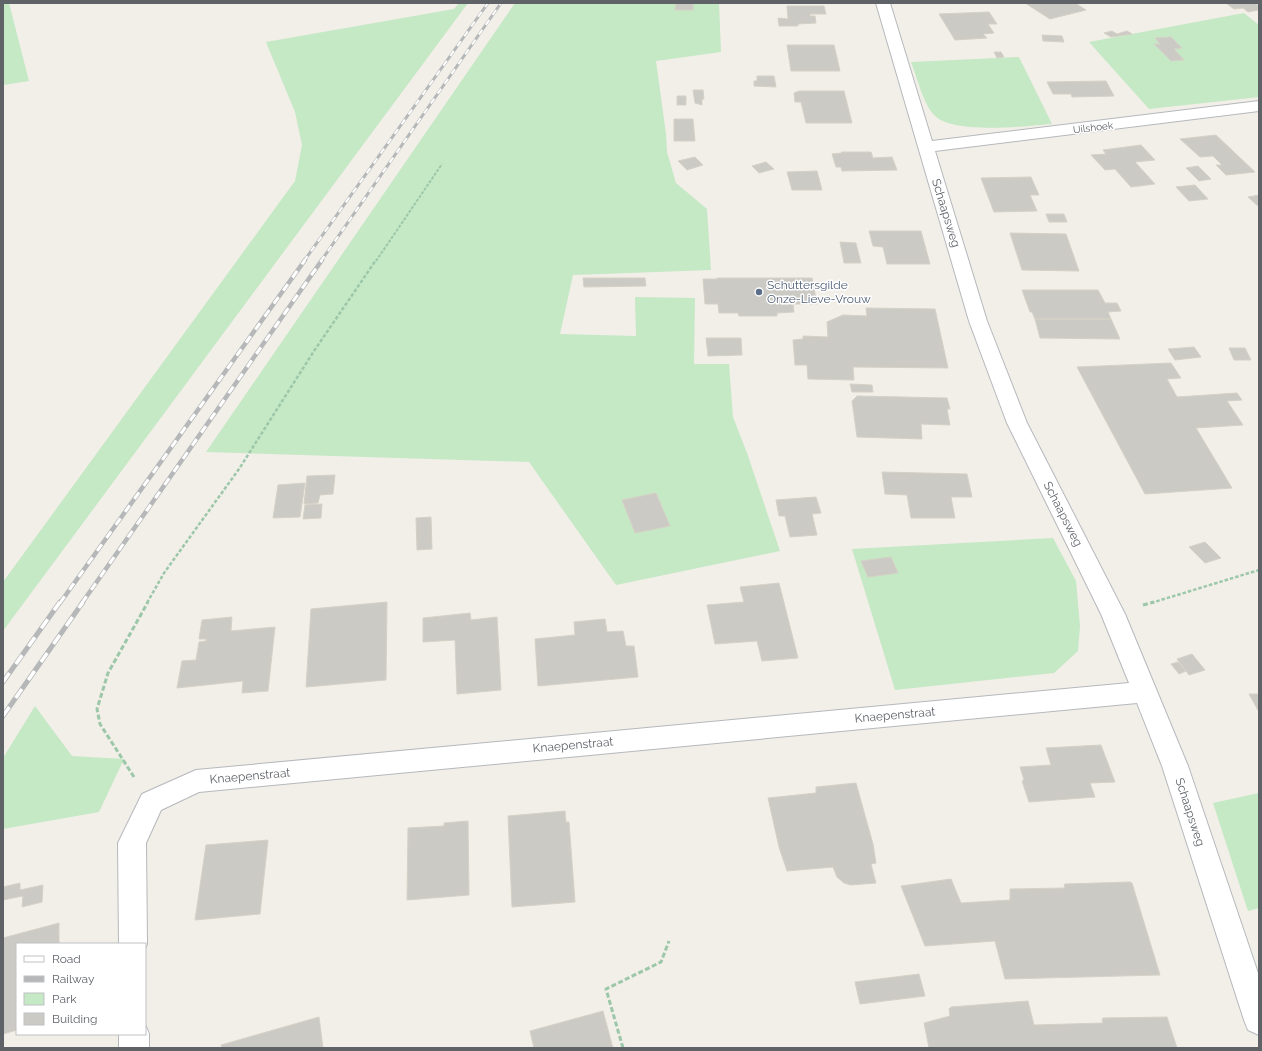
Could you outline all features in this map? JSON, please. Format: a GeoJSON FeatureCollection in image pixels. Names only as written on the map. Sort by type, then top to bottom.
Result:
{"type":"FeatureCollection","features":[{"type":"Feature","properties":{"kind":"street","name":"Schaapsweg"},"geometry":{"type":"LineString","coordinates":[[883,3],[978,321],[1017,423],[1113,614],[1175,766],[1259,1020]]}},
{"type":"Feature","properties":{"kind":"street","name":"Uilshoek"},"geometry":{"type":"LineString","coordinates":[[926,147],[1259,106]]}},
{"type":"Feature","properties":{"kind":"street","name":"Knaepenstraat"},"geometry":{"type":"LineString","coordinates":[[151,802],[196,781],[1144,692]]}},
{"type":"Feature","properties":{"kind":"street"},"geometry":{"type":"LineString","coordinates":[[133,943],[132,843],[151,802]]}},
{"type":"Feature","properties":{"kind":"street"},"geometry":{"type":"LineString","coordinates":[[134,1035],[134,1048]]}},
{"type":"Feature","properties":{"kind":"path"},"geometry":{"type":"LineString","coordinates":[[151,802],[114,748],[100,724],[97,709],[108,673],[164,573],[238,469],[314,351],[442,164]]}},
{"type":"Feature","properties":{"kind":"path"},"geometry":{"type":"LineString","coordinates":[[1113,614],[1259,570]]}},
{"type":"Feature","properties":{"kind":"path"},"geometry":{"type":"LineString","coordinates":[[623,1048],[606,989],[662,962],[669,940]]}},
{"type":"Feature","properties":{"kind":"green space"},"geometry":{"type":"Polygon","coordinates":[[[3,3],[9,3],[29,81],[3,85],[3,3]]]}},
{"type":"Feature","properties":{"kind":"green space"},"geometry":{"type":"Polygon","coordinates":[[[459,3],[468,3],[3,631],[3,582],[295,181],[302,145],[295,112],[266,42],[454,9],[459,3]]]}},
{"type":"Feature","properties":{"kind":"green space"},"geometry":{"type":"Polygon","coordinates":[[[515,3],[719,3],[721,52],[656,61],[667,152],[676,183],[707,209],[711,270],[573,275],[560,334],[636,336],[635,297],[695,298],[694,364],[729,364],[733,417],[747,453],[780,551],[616,585],[529,462],[206,452],[515,3]]]}},
{"type":"Feature","properties":{"kind":"green space"},"geometry":{"type":"Polygon","coordinates":[[[1244,13],[1259,25],[1259,97],[1149,109],[1089,42],[1244,13]]]}},
{"type":"Feature","properties":{"kind":"green space"},"geometry":{"type":"Polygon","coordinates":[[[1019,57],[1052,124],[990,128],[957,125],[943,121],[934,115],[930,110],[911,62],[1019,57]]]}},
{"type":"Feature","properties":{"kind":"green space"},"geometry":{"type":"Polygon","coordinates":[[[1053,538],[1076,581],[1080,626],[1078,651],[1054,673],[895,690],[852,549],[1053,538]]]}},
{"type":"Feature","properties":{"kind":"green space"},"geometry":{"type":"Polygon","coordinates":[[[35,706],[72,756],[124,759],[99,812],[3,829],[3,758],[35,706]]]}},
{"type":"Feature","properties":{"kind":"green space"},"geometry":{"type":"Polygon","coordinates":[[[1259,793],[1259,908],[1248,911],[1213,803],[1259,793]]]}},
{"type":"Feature","properties":{"kind":"building"},"geometry":{"type":"Polygon","coordinates":[[[676,3],[693,3],[693,10],[675,10],[676,3]]]}},
{"type":"Feature","properties":{"kind":"building"},"geometry":{"type":"Polygon","coordinates":[[[1025,3],[1075,3],[1086,10],[1050,19],[1025,3]]]}},
{"type":"Feature","properties":{"kind":"building"},"geometry":{"type":"Polygon","coordinates":[[[1226,3],[1255,3],[1259,6],[1259,10],[1248,12],[1243,8],[1234,9],[1226,3]]]}},
{"type":"Feature","properties":{"kind":"building"},"geometry":{"type":"Polygon","coordinates":[[[787,6],[824,6],[826,14],[810,14],[810,16],[815,16],[816,23],[798,24],[798,26],[779,26],[778,18],[788,19],[787,6]]]}},
{"type":"Feature","properties":{"kind":"building"},"geometry":{"type":"Polygon","coordinates":[[[989,12],[997,24],[988,24],[994,33],[983,34],[987,38],[955,40],[939,14],[989,12]]]}},
{"type":"Feature","properties":{"kind":"building"},"geometry":{"type":"Polygon","coordinates":[[[1112,31],[1117,34],[1127,31],[1132,34],[1111,37],[1104,33],[1112,31]]]}},
{"type":"Feature","properties":{"kind":"building"},"geometry":{"type":"Polygon","coordinates":[[[1042,35],[1062,36],[1064,42],[1043,41],[1042,35]]]}},
{"type":"Feature","properties":{"kind":"building"},"geometry":{"type":"Polygon","coordinates":[[[1171,37],[1182,48],[1174,49],[1184,60],[1171,61],[1154,44],[1160,44],[1155,38],[1171,37]]]}},
{"type":"Feature","properties":{"kind":"building"},"geometry":{"type":"Polygon","coordinates":[[[787,45],[834,45],[840,71],[791,71],[787,45]]]}},
{"type":"Feature","properties":{"kind":"building"},"geometry":{"type":"Polygon","coordinates":[[[994,52],[1001,52],[1004,57],[997,58],[994,52]]]}},
{"type":"Feature","properties":{"kind":"building"},"geometry":{"type":"Polygon","coordinates":[[[757,76],[774,76],[776,87],[754,86],[754,81],[757,81],[757,76]]]}},
{"type":"Feature","properties":{"kind":"building"},"geometry":{"type":"Polygon","coordinates":[[[1106,81],[1114,96],[1072,97],[1071,94],[1053,94],[1047,82],[1106,81]]]}},
{"type":"Feature","properties":{"kind":"building"},"geometry":{"type":"Polygon","coordinates":[[[693,90],[703,90],[704,99],[702,99],[702,105],[695,103],[693,90]]]}},
{"type":"Feature","properties":{"kind":"building"},"geometry":{"type":"Polygon","coordinates":[[[799,91],[844,91],[852,123],[806,123],[801,102],[795,102],[794,93],[799,91]]]}},
{"type":"Feature","properties":{"kind":"building"},"geometry":{"type":"Polygon","coordinates":[[[677,96],[686,96],[686,105],[677,105],[677,96]]]}},
{"type":"Feature","properties":{"kind":"building"},"geometry":{"type":"Polygon","coordinates":[[[674,119],[693,119],[695,141],[674,141],[674,119]]]}},
{"type":"Feature","properties":{"kind":"building"},"geometry":{"type":"Polygon","coordinates":[[[1216,135],[1255,172],[1226,175],[1216,165],[1222,165],[1213,156],[1200,157],[1180,139],[1216,135]]]}},
{"type":"Feature","properties":{"kind":"building"},"geometry":{"type":"Polygon","coordinates":[[[1141,145],[1155,160],[1135,162],[1155,184],[1131,187],[1115,169],[1105,170],[1091,155],[1106,154],[1103,150],[1141,145]]]}},
{"type":"Feature","properties":{"kind":"building"},"geometry":{"type":"Polygon","coordinates":[[[841,152],[871,152],[873,158],[892,157],[897,170],[842,171],[841,167],[836,167],[832,154],[842,153],[841,152]]]}},
{"type":"Feature","properties":{"kind":"building"},"geometry":{"type":"Polygon","coordinates":[[[695,157],[703,165],[687,170],[678,161],[695,157]]]}},
{"type":"Feature","properties":{"kind":"building"},"geometry":{"type":"Polygon","coordinates":[[[766,162],[774,169],[759,173],[752,166],[766,162]]]}},
{"type":"Feature","properties":{"kind":"building"},"geometry":{"type":"Polygon","coordinates":[[[1198,166],[1211,179],[1199,181],[1186,168],[1198,166]]]}},
{"type":"Feature","properties":{"kind":"building"},"geometry":{"type":"Polygon","coordinates":[[[817,171],[822,190],[792,190],[787,172],[817,171]]]}},
{"type":"Feature","properties":{"kind":"building"},"geometry":{"type":"Polygon","coordinates":[[[1031,177],[1039,195],[1030,195],[1037,211],[994,212],[981,178],[1031,177]]]}},
{"type":"Feature","properties":{"kind":"building"},"geometry":{"type":"Polygon","coordinates":[[[1195,185],[1208,199],[1189,201],[1176,187],[1195,185]]]}},
{"type":"Feature","properties":{"kind":"building"},"geometry":{"type":"Polygon","coordinates":[[[1259,195],[1259,207],[1248,197],[1259,195]]]}},
{"type":"Feature","properties":{"kind":"building"},"geometry":{"type":"Polygon","coordinates":[[[1046,214],[1064,214],[1067,222],[1049,222],[1046,214]]]}},
{"type":"Feature","properties":{"kind":"building"},"geometry":{"type":"Polygon","coordinates":[[[869,231],[921,231],[930,264],[887,264],[883,247],[873,246],[869,231]]]}},
{"type":"Feature","properties":{"kind":"building"},"geometry":{"type":"Polygon","coordinates":[[[1010,233],[1066,234],[1079,271],[1022,270],[1010,233]]]}},
{"type":"Feature","properties":{"kind":"building"},"geometry":{"type":"Polygon","coordinates":[[[840,242],[856,243],[861,263],[844,263],[840,242]]]}},
{"type":"Feature","properties":{"kind":"building"},"geometry":{"type":"Polygon","coordinates":[[[583,278],[645,278],[646,286],[584,287],[583,278]]]}},
{"type":"Feature","properties":{"kind":"building","name":"Schuttersgilde Onze-Lieve-Vrouw"},"geometry":{"type":"Polygon","coordinates":[[[812,278],[817,304],[793,304],[794,312],[777,313],[777,316],[739,316],[738,313],[719,313],[718,304],[705,304],[703,279],[812,278]]]}},
{"type":"Feature","properties":{"kind":"building"},"geometry":{"type":"Polygon","coordinates":[[[1022,290],[1098,290],[1105,303],[1117,303],[1121,311],[1108,312],[1111,319],[1035,319],[1032,312],[1030,312],[1022,290]]]}},
{"type":"Feature","properties":{"kind":"building"},"geometry":{"type":"Polygon","coordinates":[[[866,308],[935,309],[948,368],[853,367],[854,380],[808,379],[807,365],[795,365],[793,340],[803,339],[803,336],[828,337],[827,322],[843,315],[867,316],[866,308]]]}},
{"type":"Feature","properties":{"kind":"building"},"geometry":{"type":"Polygon","coordinates":[[[1035,319],[1111,319],[1120,339],[1040,338],[1035,319]]]}},
{"type":"Feature","properties":{"kind":"building"},"geometry":{"type":"Polygon","coordinates":[[[706,338],[741,338],[742,355],[708,356],[706,338]]]}},
{"type":"Feature","properties":{"kind":"building"},"geometry":{"type":"Polygon","coordinates":[[[1194,347],[1201,357],[1175,360],[1168,349],[1194,347]]]}},
{"type":"Feature","properties":{"kind":"building"},"geometry":{"type":"Polygon","coordinates":[[[1229,348],[1245,348],[1251,360],[1234,360],[1229,348]]]}},
{"type":"Feature","properties":{"kind":"building"},"geometry":{"type":"Polygon","coordinates":[[[1171,363],[1181,378],[1167,379],[1177,397],[1237,393],[1242,400],[1227,401],[1243,425],[1196,428],[1232,488],[1145,494],[1077,367],[1171,363]]]}},
{"type":"Feature","properties":{"kind":"building"},"geometry":{"type":"Polygon","coordinates":[[[850,384],[872,385],[873,392],[852,392],[850,384]]]}},
{"type":"Feature","properties":{"kind":"building"},"geometry":{"type":"Polygon","coordinates":[[[857,396],[947,398],[950,409],[947,409],[950,425],[921,424],[922,439],[857,437],[852,401],[857,396]]]}},
{"type":"Feature","properties":{"kind":"building"},"geometry":{"type":"Polygon","coordinates":[[[882,472],[967,474],[972,497],[951,497],[955,518],[911,518],[907,495],[885,494],[882,472]]]}},
{"type":"Feature","properties":{"kind":"building"},"geometry":{"type":"Polygon","coordinates":[[[335,475],[333,494],[320,495],[318,503],[304,504],[307,476],[335,475]]]}},
{"type":"Feature","properties":{"kind":"building"},"geometry":{"type":"Polygon","coordinates":[[[305,483],[300,517],[273,518],[278,485],[305,483]]]}},
{"type":"Feature","properties":{"kind":"building"},"geometry":{"type":"Polygon","coordinates":[[[656,493],[670,526],[635,533],[622,500],[656,493]]]}},
{"type":"Feature","properties":{"kind":"building"},"geometry":{"type":"Polygon","coordinates":[[[816,497],[821,513],[812,514],[817,535],[790,537],[785,516],[779,516],[776,500],[816,497]]]}},
{"type":"Feature","properties":{"kind":"building"},"geometry":{"type":"Polygon","coordinates":[[[322,504],[321,518],[303,519],[305,505],[322,504]]]}},
{"type":"Feature","properties":{"kind":"building"},"geometry":{"type":"Polygon","coordinates":[[[431,517],[432,549],[417,550],[416,518],[431,517]]]}},
{"type":"Feature","properties":{"kind":"building"},"geometry":{"type":"Polygon","coordinates":[[[1205,542],[1221,558],[1205,563],[1189,547],[1205,542]]]}},
{"type":"Feature","properties":{"kind":"building"},"geometry":{"type":"Polygon","coordinates":[[[891,557],[898,573],[868,577],[861,561],[891,557]]]}},
{"type":"Feature","properties":{"kind":"building"},"geometry":{"type":"Polygon","coordinates":[[[779,583],[798,658],[762,661],[757,641],[715,644],[707,605],[744,602],[740,587],[779,583]]]}},
{"type":"Feature","properties":{"kind":"building"},"geometry":{"type":"Polygon","coordinates":[[[387,602],[386,680],[306,687],[311,609],[387,602]]]}},
{"type":"Feature","properties":{"kind":"building"},"geometry":{"type":"Polygon","coordinates":[[[470,613],[471,620],[497,617],[501,690],[457,694],[455,640],[423,642],[423,618],[470,613]]]}},
{"type":"Feature","properties":{"kind":"building"},"geometry":{"type":"Polygon","coordinates":[[[232,617],[231,631],[275,627],[268,691],[242,693],[243,681],[177,688],[182,661],[196,660],[199,642],[206,641],[206,639],[199,639],[202,620],[232,617]]]}},
{"type":"Feature","properties":{"kind":"building"},"geometry":{"type":"Polygon","coordinates":[[[605,619],[607,632],[623,631],[626,646],[634,646],[638,677],[538,686],[535,639],[575,635],[574,622],[605,619]]]}},
{"type":"Feature","properties":{"kind":"building"},"geometry":{"type":"Polygon","coordinates":[[[1192,654],[1205,670],[1189,675],[1177,659],[1192,654]]]}},
{"type":"Feature","properties":{"kind":"building"},"geometry":{"type":"Polygon","coordinates":[[[1178,662],[1186,671],[1179,674],[1171,664],[1178,662]]]}},
{"type":"Feature","properties":{"kind":"building"},"geometry":{"type":"Polygon","coordinates":[[[1249,694],[1259,694],[1259,712],[1249,694]]]}},
{"type":"Feature","properties":{"kind":"building"},"geometry":{"type":"Polygon","coordinates":[[[1101,745],[1115,782],[1090,783],[1095,797],[1029,802],[1022,781],[1024,780],[1020,767],[1051,765],[1046,748],[1101,745]]]}},
{"type":"Feature","properties":{"kind":"building"},"geometry":{"type":"Polygon","coordinates":[[[856,783],[873,844],[876,863],[871,864],[876,883],[851,885],[844,883],[837,877],[833,867],[787,871],[779,847],[768,798],[816,793],[816,787],[856,783]]]}},
{"type":"Feature","properties":{"kind":"building"},"geometry":{"type":"Polygon","coordinates":[[[565,811],[566,822],[569,822],[575,902],[512,907],[508,816],[565,811]]]}},
{"type":"Feature","properties":{"kind":"building"},"geometry":{"type":"Polygon","coordinates":[[[468,821],[469,895],[407,900],[408,828],[444,826],[444,823],[468,821]]]}},
{"type":"Feature","properties":{"kind":"building"},"geometry":{"type":"Polygon","coordinates":[[[268,840],[260,914],[195,920],[206,845],[268,840]]]}},
{"type":"Feature","properties":{"kind":"building"},"geometry":{"type":"Polygon","coordinates":[[[951,879],[961,903],[1010,900],[1010,889],[1065,888],[1065,884],[1130,882],[1132,883],[1160,975],[1005,979],[995,941],[925,946],[901,886],[951,879]]]}},
{"type":"Feature","properties":{"kind":"building"},"geometry":{"type":"Polygon","coordinates":[[[20,883],[20,890],[43,885],[42,902],[22,907],[23,896],[3,900],[3,887],[20,883]]]}},
{"type":"Feature","properties":{"kind":"building"},"geometry":{"type":"Polygon","coordinates":[[[59,923],[59,943],[16,943],[16,1030],[3,1034],[3,938],[59,923]]]}},
{"type":"Feature","properties":{"kind":"building"},"geometry":{"type":"Polygon","coordinates":[[[919,974],[925,996],[860,1004],[855,982],[919,974]]]}},
{"type":"Feature","properties":{"kind":"building"},"geometry":{"type":"Polygon","coordinates":[[[1028,1001],[1034,1025],[1103,1023],[1103,1018],[1167,1017],[1177,1048],[929,1048],[924,1023],[950,1016],[949,1009],[951,1007],[1028,1001]]]}},
{"type":"Feature","properties":{"kind":"building"},"geometry":{"type":"Polygon","coordinates":[[[603,1011],[613,1048],[534,1048],[530,1031],[603,1011]]]}},
{"type":"Feature","properties":{"kind":"building"},"geometry":{"type":"Polygon","coordinates":[[[319,1017],[323,1048],[222,1048],[221,1045],[319,1017]]]}},
{"type":"Feature","properties":{"kind":"railway"},"geometry":{"type":"LineString","coordinates":[[304,261],[488,3]]}},
{"type":"Feature","properties":{"kind":"railway"},"geometry":{"type":"LineString","coordinates":[[321,261],[501,3]]}},
{"type":"Feature","properties":{"kind":"railway"},"geometry":{"type":"LineString","coordinates":[[60,603],[305,260]]}},
{"type":"Feature","properties":{"kind":"railway"},"geometry":{"type":"LineString","coordinates":[[82,603],[322,260]]}},
{"type":"Feature","properties":{"kind":"railway"},"geometry":{"type":"LineString","coordinates":[[3,682],[60,602]]}},
{"type":"Feature","properties":{"kind":"railway"},"geometry":{"type":"LineString","coordinates":[[3,716],[83,602]]}},
{"type":"Feature","properties":{"kind":"place","name":"Schuttersgilde Onze-Lieve-Vrouw"},"geometry":{"type":"Point","coordinates":[759,292]}}]}
